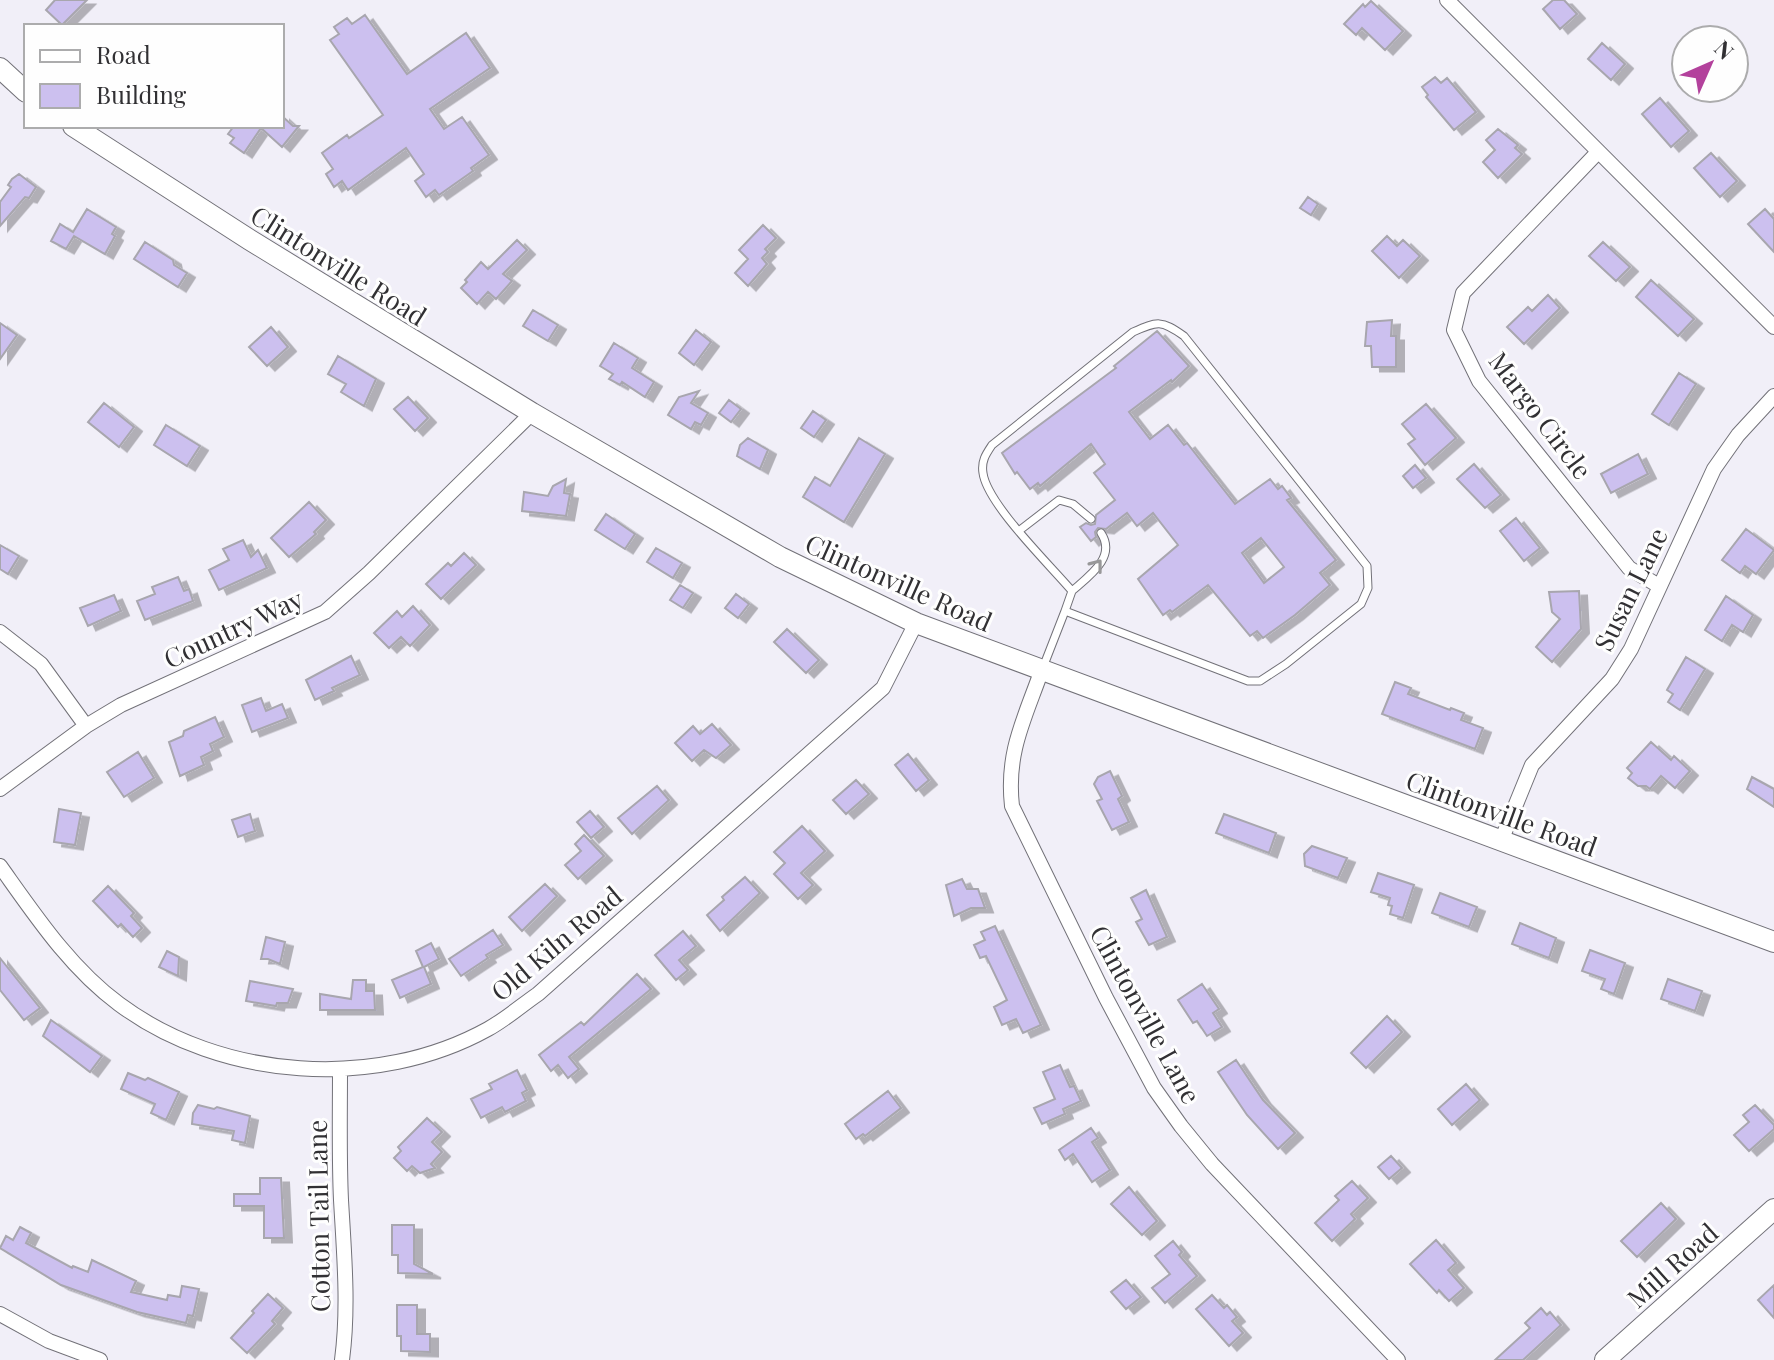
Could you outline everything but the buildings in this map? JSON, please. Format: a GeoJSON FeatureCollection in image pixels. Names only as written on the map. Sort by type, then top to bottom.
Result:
{"type":"FeatureCollection","features":[{"type":"Feature","properties":{"kind":"main road"},"geometry":{"type":"LineString","coordinates":[[0,68],[24,90]]}},
{"type":"Feature","properties":{"kind":"main road","name":"Clintonville Road"},"geometry":{"type":"LineString","coordinates":[[76,128],[250,240],[532,413],[780,557],[916,623],[1774,942]]}},
{"type":"Feature","properties":{"kind":"main road","name":"Mill Road"},"geometry":{"type":"LineString","coordinates":[[1605,1360],[1774,1209]]}},
{"type":"Feature","properties":{"kind":"street"},"geometry":{"type":"LineString","coordinates":[[1447,0],[1774,327]]}},
{"type":"Feature","properties":{"kind":"street","name":"Margo Circle"},"geometry":{"type":"LineString","coordinates":[[1598,152],[1463,293],[1454,330],[1479,381],[1629,568],[1659,586]]}},
{"type":"Feature","properties":{"kind":"street","name":"Susan Lane"},"geometry":{"type":"LineString","coordinates":[[1501,841],[1532,765],[1612,679],[1631,649],[1714,469],[1738,435],[1774,396]]}},
{"type":"Feature","properties":{"kind":"street","name":"Country Way"},"geometry":{"type":"LineString","coordinates":[[0,789],[86,726],[121,705],[325,612],[532,413]]}},
{"type":"Feature","properties":{"kind":"street","name":"Old Kiln Road"},"geometry":{"type":"LineString","coordinates":[[0,866],[83,973],[119,1004],[151,1024],[244,1061],[340,1071],[394,1063],[489,1029],[538,994],[883,688],[916,623]]}},
{"type":"Feature","properties":{"kind":"street"},"geometry":{"type":"LineString","coordinates":[[0,632],[41,664],[86,726]]}},
{"type":"Feature","properties":{"kind":"street","name":"Clintonville Lane"},"geometry":{"type":"LineString","coordinates":[[1041,672],[1013,751],[1009,781],[1012,806],[1126,1038],[1154,1088],[1212,1164],[1398,1360]]}},
{"type":"Feature","properties":{"kind":"street","name":"Cotton Tail Lane"},"geometry":{"type":"LineString","coordinates":[[340,1071],[340,1176],[345,1261],[342,1360]]}},
{"type":"Feature","properties":{"kind":"street"},"geometry":{"type":"LineString","coordinates":[[0,1314],[49,1341],[100,1360]]}},
{"type":"Feature","properties":{"kind":"lane"},"geometry":{"type":"LineString","coordinates":[[1065,611],[1248,681],[1260,681],[1361,604],[1368,588],[1367,566],[1184,336],[1167,324],[1154,323],[1133,332],[992,445],[983,457],[982,471],[988,493],[1072,591]]}},
{"type":"Feature","properties":{"kind":"lane"},"geometry":{"type":"LineString","coordinates":[[1020,530],[1059,500],[1073,504],[1091,519]]}},
{"type":"Feature","properties":{"kind":"lane"},"geometry":{"type":"LineString","coordinates":[[1041,672],[1072,591],[1098,566],[1106,552],[1107,542],[1101,533]]}}]}
